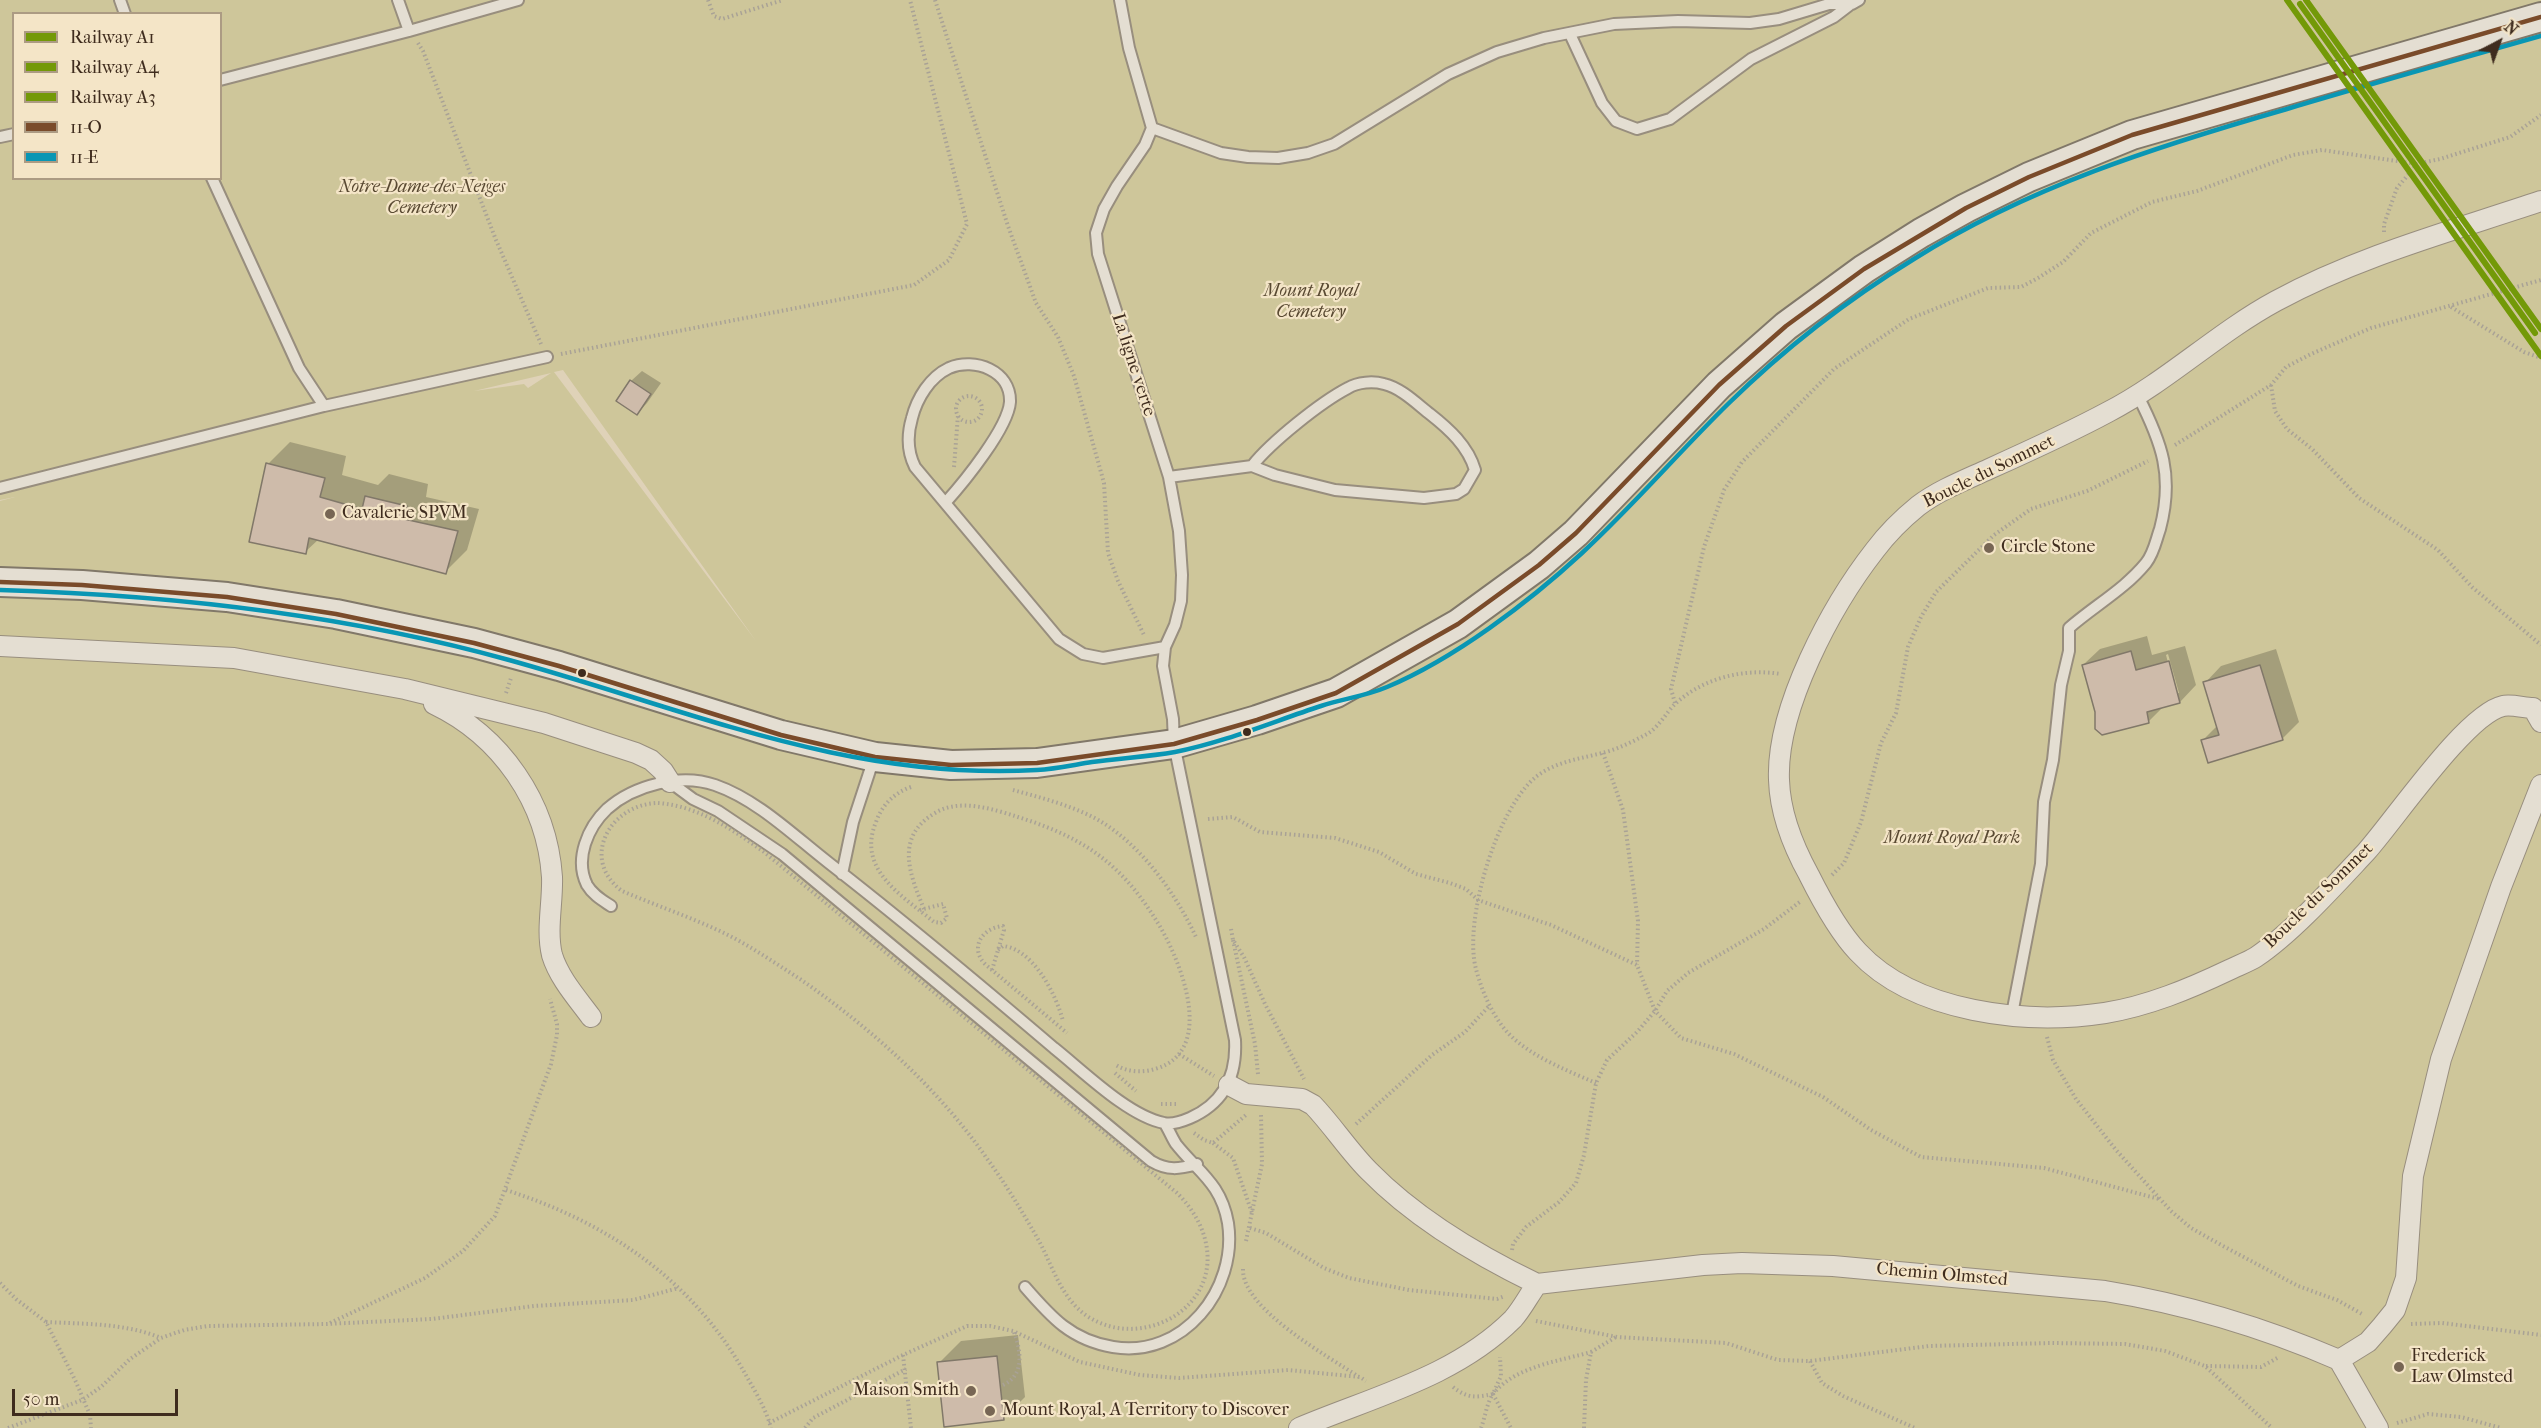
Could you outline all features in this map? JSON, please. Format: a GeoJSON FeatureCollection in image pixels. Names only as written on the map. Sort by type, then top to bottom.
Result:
{"type":"FeatureCollection","features":[{"type":"Feature","properties":{"kind":"street"},"geometry":{"type":"LineString","coordinates":[[1336,693],[1427,643],[1539,565],[1603,507],[1696,408],[1743,363],[1839,286],[1921,233],[2029,177],[2132,135],[2541,17]]}},
{"type":"Feature","properties":{"kind":"street"},"geometry":{"type":"LineString","coordinates":[[0,582],[82,585],[227,597],[336,614],[518,655],[761,730],[874,757],[951,765],[1037,764],[1174,744],[1257,720],[1336,693],[1367,687],[1388,678],[1450,642],[1519,595],[1584,542],[1713,407],[1760,363],[1852,291],[1922,245],[1965,221],[2071,171],[2143,143],[2541,28]]}},
{"type":"Feature","properties":{"kind":"street","name":"Boucle du Sommet"},"geometry":{"type":"LineString","coordinates":[[2541,201],[2386,252],[2325,277],[2251,315],[2138,396],[2069,432],[1947,488],[1918,506],[1875,550],[1845,592],[1802,678],[1785,727],[1780,754],[1779,779],[1786,823],[1798,855],[1816,890],[1857,952],[1885,975],[1907,988],[1954,1005],[2012,1014],[2054,1016],[2102,1013],[2136,1006],[2191,988],[2255,957],[2304,916],[2368,850],[2452,746],[2480,718],[2503,706],[2533,708],[2541,722]]}},
{"type":"Feature","properties":{"kind":"street"},"geometry":{"type":"LineString","coordinates":[[0,646],[234,658],[405,689],[501,711],[636,753],[651,760],[663,771],[670,782]]}},
{"type":"Feature","properties":{"kind":"street"},"geometry":{"type":"LineString","coordinates":[[405,689],[450,711],[476,729],[500,752],[517,773],[529,794],[545,836],[550,860],[552,954],[561,976],[591,1017]]}},
{"type":"Feature","properties":{"kind":"street"},"geometry":{"type":"LineString","coordinates":[[2374,1421],[2339,1360],[2368,1342],[2382,1326],[2394,1310],[2406,1278],[2413,1176],[2441,1059],[2501,887],[2541,785]]}},
{"type":"Feature","properties":{"kind":"street"},"geometry":{"type":"LineString","coordinates":[[1218,1078],[1246,1094],[1302,1099],[1313,1105],[1371,1173],[1414,1210],[1474,1251],[1537,1284],[1515,1317],[1500,1330],[1436,1373],[1299,1428]]}},
{"type":"Feature","properties":{"kind":"street","name":"Chemin Olmsted"},"geometry":{"type":"LineString","coordinates":[[1537,1284],[1703,1264],[1742,1263],[1833,1266],[2105,1291],[2173,1305],[2296,1341],[2339,1360]]}},
{"type":"Feature","properties":{"kind":"lane"},"geometry":{"type":"LineString","coordinates":[[398,0],[409,31]]}},
{"type":"Feature","properties":{"kind":"lane"},"geometry":{"type":"LineString","coordinates":[[222,79],[518,0]]}},
{"type":"Feature","properties":{"kind":"lane"},"geometry":{"type":"LineString","coordinates":[[1120,0],[1129,48],[1152,128],[1221,153],[1248,158],[1278,158],[1308,153],[1334,144],[1448,74],[1497,52],[1544,38],[1614,24],[1678,21],[1750,23],[1779,19],[1829,4],[1856,2]]}},
{"type":"Feature","properties":{"kind":"lane"},"geometry":{"type":"LineString","coordinates":[[1570,34],[1602,103],[1616,121],[1637,129],[1670,119],[1751,59],[1834,17],[1856,2]]}},
{"type":"Feature","properties":{"kind":"lane","name":"La ligne verte"},"geometry":{"type":"LineString","coordinates":[[1152,128],[1145,145],[1104,209],[1096,233],[1098,254],[1169,477],[1179,531],[1181,601],[1175,625],[1165,647],[1163,666],[1173,719],[1174,744],[1234,1040],[1234,1067],[1218,1078]]}},
{"type":"Feature","properties":{"kind":"lane"},"geometry":{"type":"LineString","coordinates":[[213,180],[299,368],[324,406]]}},
{"type":"Feature","properties":{"kind":"lane"},"geometry":{"type":"LineString","coordinates":[[0,488],[324,406],[547,357]]}},
{"type":"Feature","properties":{"kind":"lane"},"geometry":{"type":"LineString","coordinates":[[946,502],[961,485],[1001,427],[1010,403],[1009,390],[1000,377],[981,366],[964,364],[948,369],[923,391],[915,405],[909,428],[910,457],[915,467],[1059,639],[1083,654],[1103,658],[1165,647]]}},
{"type":"Feature","properties":{"kind":"lane"},"geometry":{"type":"LineString","coordinates":[[1169,477],[1252,466],[1275,475],[1335,490],[1424,498],[1456,494],[1464,489],[1475,470],[1471,455],[1459,440],[1433,416],[1398,390],[1383,384],[1366,382],[1349,387],[1308,416],[1263,453],[1252,466]]}},
{"type":"Feature","properties":{"kind":"lane"},"geometry":{"type":"LineString","coordinates":[[2012,1014],[2041,864],[2044,801],[2054,760],[2061,685],[2069,651],[2068,628],[2136,574],[2153,552],[2161,524],[2168,482],[2162,454],[2150,419],[2138,396]]}},
{"type":"Feature","properties":{"kind":"lane"},"geometry":{"type":"LineString","coordinates":[[842,874],[853,822],[874,757]]}},
{"type":"Feature","properties":{"kind":"lane"},"geometry":{"type":"LineString","coordinates":[[611,906],[596,896],[587,884],[583,858],[590,832],[605,811],[631,793],[670,782],[698,781],[730,792],[774,820],[947,957],[1108,1093],[1145,1116],[1165,1124],[1182,1122],[1197,1115],[1221,1096],[1218,1078]]}},
{"type":"Feature","properties":{"kind":"lane"},"geometry":{"type":"LineString","coordinates":[[670,782],[693,800],[718,811],[782,854],[1151,1161],[1167,1169],[1197,1164]]}},
{"type":"Feature","properties":{"kind":"lane"},"geometry":{"type":"LineString","coordinates":[[1025,1287],[1055,1321],[1074,1333],[1113,1347],[1145,1348],[1161,1344],[1183,1331],[1211,1302],[1224,1271],[1228,1253],[1229,1234],[1224,1207],[1210,1181],[1197,1164],[1176,1144],[1165,1124]]}},
{"type":"Feature","properties":{"kind":"path"},"geometry":{"type":"LineString","coordinates":[[708,0],[714,16],[722,19],[783,0]]}},
{"type":"Feature","properties":{"kind":"path"},"geometry":{"type":"LineString","coordinates":[[409,31],[423,51],[496,240],[547,357],[914,285],[950,260],[968,224],[910,0]]}},
{"type":"Feature","properties":{"kind":"path"},"geometry":{"type":"LineString","coordinates":[[935,0],[1008,226],[1036,303],[1058,337],[1074,376],[1104,483],[1108,553],[1118,581],[1151,649]]}},
{"type":"Feature","properties":{"kind":"path"},"geometry":{"type":"LineString","coordinates":[[1676,703],[1671,689],[1704,547],[1724,490],[1742,462],[1834,369],[1909,319],[1988,288],[2021,287],[2063,262],[2091,233],[2152,202],[2197,190],[2293,155],[2322,150],[2417,164],[2440,159],[2510,137],[2541,115]]}},
{"type":"Feature","properties":{"kind":"path"},"geometry":{"type":"LineString","coordinates":[[2386,252],[2384,224],[2397,188],[2417,164]]}},
{"type":"Feature","properties":{"kind":"path"},"geometry":{"type":"LineString","coordinates":[[1511,1272],[1513,1244],[1526,1227],[1559,1202],[1576,1183],[1584,1155],[1596,1083],[1607,1060],[1655,1011],[1667,991],[1688,973],[1764,929],[1816,890],[1844,863],[1861,822],[1881,743],[1896,712],[1908,647],[1921,617],[1936,592],[1994,535],[2031,509],[2087,491],[2162,454],[2271,385],[2286,367],[2311,354],[2371,328],[2541,280]]}},
{"type":"Feature","properties":{"kind":"path"},"geometry":{"type":"LineString","coordinates":[[2450,306],[2524,352],[2541,358]]}},
{"type":"Feature","properties":{"kind":"path"},"geometry":{"type":"LineString","coordinates":[[2271,385],[2275,411],[2287,429],[2312,449],[2359,498],[2438,550],[2472,587],[2541,645]]}},
{"type":"Feature","properties":{"kind":"path"},"geometry":{"type":"LineString","coordinates":[[958,415],[964,421],[976,420],[981,413],[981,405],[973,396],[964,397],[956,406],[958,415],[954,466],[961,485]]}},
{"type":"Feature","properties":{"kind":"path"},"geometry":{"type":"LineString","coordinates":[[501,711],[518,655]]}},
{"type":"Feature","properties":{"kind":"path"},"geometry":{"type":"LineString","coordinates":[[1596,1083],[1551,1063],[1510,1034],[1490,1005],[1475,968],[1474,934],[1478,900],[1485,868],[1500,828],[1519,798],[1537,776],[1583,756],[1602,753],[1651,732],[1676,703],[1702,684],[1731,675],[1768,672],[1802,678]]}},
{"type":"Feature","properties":{"kind":"path"},"geometry":{"type":"LineString","coordinates":[[1602,753],[1623,810],[1638,921],[1637,965],[1655,1011],[1681,1038],[1734,1054],[1822,1096],[1871,1130],[1921,1157],[2044,1168],[2159,1199]]}},
{"type":"Feature","properties":{"kind":"path"},"geometry":{"type":"LineString","coordinates":[[919,784],[898,793],[882,808],[874,826],[871,849],[876,867],[883,879],[937,923],[942,923],[947,918],[943,904],[922,910]]}},
{"type":"Feature","properties":{"kind":"path"},"geometry":{"type":"LineString","coordinates":[[1009,789],[1087,815],[1112,830],[1147,863],[1162,882],[1186,917],[1199,946]]}},
{"type":"Feature","properties":{"kind":"path"},"geometry":{"type":"LineString","coordinates":[[658,802],[701,813],[734,831],[784,868],[1168,1186],[1188,1204],[1204,1229],[1207,1239],[1207,1261],[1200,1287],[1183,1310],[1153,1325],[1128,1330],[1097,1322],[1079,1310],[1067,1296],[1027,1220],[1001,1178],[958,1120],[910,1068],[845,1012],[763,955],[723,933],[618,888],[608,877],[603,865],[602,848],[607,832],[617,819],[635,808],[658,802]]}},
{"type":"Feature","properties":{"kind":"path"},"geometry":{"type":"LineString","coordinates":[[922,910],[910,873],[909,851],[911,841],[920,825],[941,810],[965,806],[986,809],[1034,822],[1078,841],[1100,856],[1128,881],[1164,933],[1180,972],[1189,1008],[1189,1035],[1179,1054],[1167,1064],[1150,1071],[1131,1071],[1116,1065]]}},
{"type":"Feature","properties":{"kind":"path"},"geometry":{"type":"LineString","coordinates":[[1206,810],[1210,830]]}},
{"type":"Feature","properties":{"kind":"path"},"geometry":{"type":"LineString","coordinates":[[1208,819],[1233,817],[1260,832],[1335,838],[1379,852],[1416,874],[1431,880],[1450,883],[1466,890],[1478,900],[1551,925],[1637,965]]}},
{"type":"Feature","properties":{"kind":"path"},"geometry":{"type":"LineString","coordinates":[[1229,918],[1233,940],[1244,957],[1265,1004],[1305,1081],[1313,1105]]}},
{"type":"Feature","properties":{"kind":"path"},"geometry":{"type":"LineString","coordinates":[[992,970],[1004,930],[1003,926],[987,932],[977,945],[980,958],[992,970],[1067,1033]]}},
{"type":"Feature","properties":{"kind":"path"},"geometry":{"type":"LineString","coordinates":[[998,950],[1002,946],[1011,948],[1037,969],[1052,991],[1063,1021]]}},
{"type":"Feature","properties":{"kind":"path"},"geometry":{"type":"LineString","coordinates":[[326,1324],[425,1278],[463,1251],[495,1216],[551,1064],[557,1035],[554,1011],[548,993]]}},
{"type":"Feature","properties":{"kind":"path"},"geometry":{"type":"LineString","coordinates":[[1340,1139],[1432,1055],[1465,1032],[1490,1005]]}},
{"type":"Feature","properties":{"kind":"path"},"geometry":{"type":"LineString","coordinates":[[2045,1030],[2053,1060],[2076,1099],[2159,1199],[2191,1228],[2298,1286],[2337,1300],[2382,1326],[2442,1323],[2541,1335]]}},
{"type":"Feature","properties":{"kind":"path"},"geometry":{"type":"LineString","coordinates":[[1179,1054],[1218,1078]]}},
{"type":"Feature","properties":{"kind":"path"},"geometry":{"type":"LineString","coordinates":[[1115,1073],[1143,1096]]}},
{"type":"Feature","properties":{"kind":"path"},"geometry":{"type":"LineString","coordinates":[[1213,1143],[1250,1112],[1260,1097]]}},
{"type":"Feature","properties":{"kind":"path"},"geometry":{"type":"LineString","coordinates":[[1156,1102],[1183,1103]]}},
{"type":"Feature","properties":{"kind":"path"},"geometry":{"type":"LineString","coordinates":[[1194,1132],[1233,1158],[1252,1213]]}},
{"type":"Feature","properties":{"kind":"path"},"geometry":{"type":"LineString","coordinates":[[506,1190],[556,1207],[607,1232],[648,1260],[706,1317],[732,1351],[770,1425],[903,1355],[967,1326],[990,1326],[1013,1331],[1080,1362],[1140,1375],[1179,1378],[1280,1370],[1360,1377]]}},
{"type":"Feature","properties":{"kind":"path"},"geometry":{"type":"LineString","coordinates":[[1245,1244],[1250,1228],[1266,1233],[1303,1257],[1341,1275],[1409,1290],[1497,1299],[1537,1284]]}},
{"type":"Feature","properties":{"kind":"path"},"geometry":{"type":"LineString","coordinates":[[1243,1262],[1245,1283],[1267,1311],[1292,1332],[1388,1394]]}},
{"type":"Feature","properties":{"kind":"path"},"geometry":{"type":"LineString","coordinates":[[0,1283],[16,1299],[46,1322],[68,1363],[90,1415],[91,1428]]}},
{"type":"Feature","properties":{"kind":"path"},"geometry":{"type":"LineString","coordinates":[[8,1428],[82,1400],[100,1387],[130,1359],[161,1338],[184,1330],[208,1326],[432,1319],[534,1306],[633,1300],[679,1288]]}},
{"type":"Feature","properties":{"kind":"path"},"geometry":{"type":"LineString","coordinates":[[1515,1317],[1617,1337],[1726,1343],[1778,1360],[1810,1361],[1929,1346],[2052,1343],[2125,1344],[2165,1351],[2205,1366],[2260,1367],[2276,1361],[2296,1341]]}},
{"type":"Feature","properties":{"kind":"path"},"geometry":{"type":"LineString","coordinates":[[46,1322],[120,1327],[161,1338]]}},
{"type":"Feature","properties":{"kind":"path"},"geometry":{"type":"LineString","coordinates":[[1481,1428],[1501,1376],[1500,1330]]}},
{"type":"Feature","properties":{"kind":"path"},"geometry":{"type":"LineString","coordinates":[[1003,1385],[1011,1382],[1018,1370],[1019,1354],[1013,1331]]}},
{"type":"Feature","properties":{"kind":"path"},"geometry":{"type":"LineString","coordinates":[[1436,1373],[1464,1396],[1477,1398],[1493,1394],[1527,1370],[1592,1352],[1617,1337]]}},
{"type":"Feature","properties":{"kind":"path"},"geometry":{"type":"LineString","coordinates":[[1584,1428],[1586,1380],[1592,1352]]}},
{"type":"Feature","properties":{"kind":"path"},"geometry":{"type":"LineString","coordinates":[[903,1355],[911,1428]]}},
{"type":"Feature","properties":{"kind":"path"},"geometry":{"type":"LineString","coordinates":[[1810,1361],[1822,1383],[1843,1396],[1915,1428]]}},
{"type":"Feature","properties":{"kind":"path"},"geometry":{"type":"LineString","coordinates":[[2205,1366],[2273,1428]]}},
{"type":"Feature","properties":{"kind":"path"},"geometry":{"type":"LineString","coordinates":[[805,1428],[813,1418],[906,1368]]}},
{"type":"Feature","properties":{"kind":"path"},"geometry":{"type":"LineString","coordinates":[[1493,1394],[1511,1428]]}},
{"type":"Feature","properties":{"kind":"path"},"geometry":{"type":"LineString","coordinates":[[2397,1423],[2428,1414],[2460,1418],[2501,1428]]}},
{"type":"Feature","properties":{"kind":"green space","name":"Mount Royal Park"},"geometry":{"type":"Polygon","coordinates":[[[0,0],[2541,0],[2541,1428],[0,1428],[0,501],[15,497],[0,500],[0,0]],[[563,370],[554,372],[756,641],[563,370]],[[551,373],[474,391],[524,384],[528,388],[551,373]]]}},
{"type":"Feature","properties":{"kind":"building"},"geometry":{"type":"Polygon","coordinates":[[[630,380],[651,394],[637,415],[616,401],[630,380]]]}},
{"type":"Feature","properties":{"kind":"building","name":"Cavalerie SPVM"},"geometry":{"type":"Polygon","coordinates":[[[266,463],[325,478],[320,497],[362,509],[365,496],[407,506],[404,519],[458,531],[446,574],[309,538],[306,554],[249,542],[266,463]]]}},
{"type":"Feature","properties":{"kind":"building"},"geometry":{"type":"Polygon","coordinates":[[[2131,651],[2136,670],[2169,661],[2180,703],[2147,712],[2149,723],[2102,735],[2095,729],[2095,712],[2082,665],[2131,651]]]}},
{"type":"Feature","properties":{"kind":"building"},"geometry":{"type":"Polygon","coordinates":[[[2260,665],[2283,740],[2208,763],[2201,740],[2219,735],[2203,682],[2260,665]]]}},
{"type":"Feature","properties":{"kind":"building","name":"Maison Smith"},"geometry":{"type":"Polygon","coordinates":[[[997,1356],[1004,1420],[944,1427],[937,1362],[997,1356]]]}},
{"type":"Feature","properties":{"kind":"rail line","name":"A1"},"geometry":{"type":"LineString","coordinates":[[2287,0],[2541,356]]}},
{"type":"Feature","properties":{"kind":"rail line","name":"A4"},"geometry":{"type":"LineString","coordinates":[[2306,0],[2541,329]]}},
{"type":"Feature","properties":{"kind":"rail line","name":"A3"},"geometry":{"type":"LineString","coordinates":[[2300,4],[2535,333]]}},
{"type":"Feature","properties":{"kind":"transit line","name":"11-O"},"geometry":{"type":"LineString","coordinates":[[0,582],[82,585],[227,597],[336,614],[474,643],[559,666],[781,735],[875,757],[951,765],[1037,763],[1174,744],[1257,720],[1336,693],[1458,624],[1539,565],[1576,533],[1719,385],[1786,326],[1864,269],[1966,208],[2029,177],[2132,135],[2541,17]]}},
{"type":"Feature","properties":{"kind":"transit line","name":"11-E"},"geometry":{"type":"LineString","coordinates":[[0,590],[193,602],[384,630],[509,660],[768,738],[833,753],[899,764],[967,770],[1037,770],[1175,752],[1212,743],[1321,706],[1379,690],[1438,661],[1490,628],[1539,591],[1582,553],[1728,404],[1794,345],[1865,291],[1957,233],[2048,190],[2142,154],[2239,123],[2541,36]]}},
{"type":"Feature","properties":{"kind":"place","name":"Cavalerie SPVM"},"geometry":{"type":"Point","coordinates":[330,514]}},
{"type":"Feature","properties":{"kind":"place","name":"Circle Stone"},"geometry":{"type":"Point","coordinates":[1989,548]}},
{"type":"Feature","properties":{"kind":"place","name":"Frederick Law Olmsted"},"geometry":{"type":"Point","coordinates":[2399,1367]}},
{"type":"Feature","properties":{"kind":"place","name":"Maison Smith"},"geometry":{"type":"Point","coordinates":[971,1391]}},
{"type":"Feature","properties":{"kind":"place","name":"Mount Royal, A Territory to Discover"},"geometry":{"type":"Point","coordinates":[990,1411]}},
{"type":"Feature","properties":{"kind":"park label","name":"Notre-Dame-des-Neiges Cemetery"},"geometry":{"type":"Point","coordinates":[422,198]}},
{"type":"Feature","properties":{"kind":"park label","name":"Mount Royal Cemetery"},"geometry":{"type":"Point","coordinates":[1311,302]}}]}
